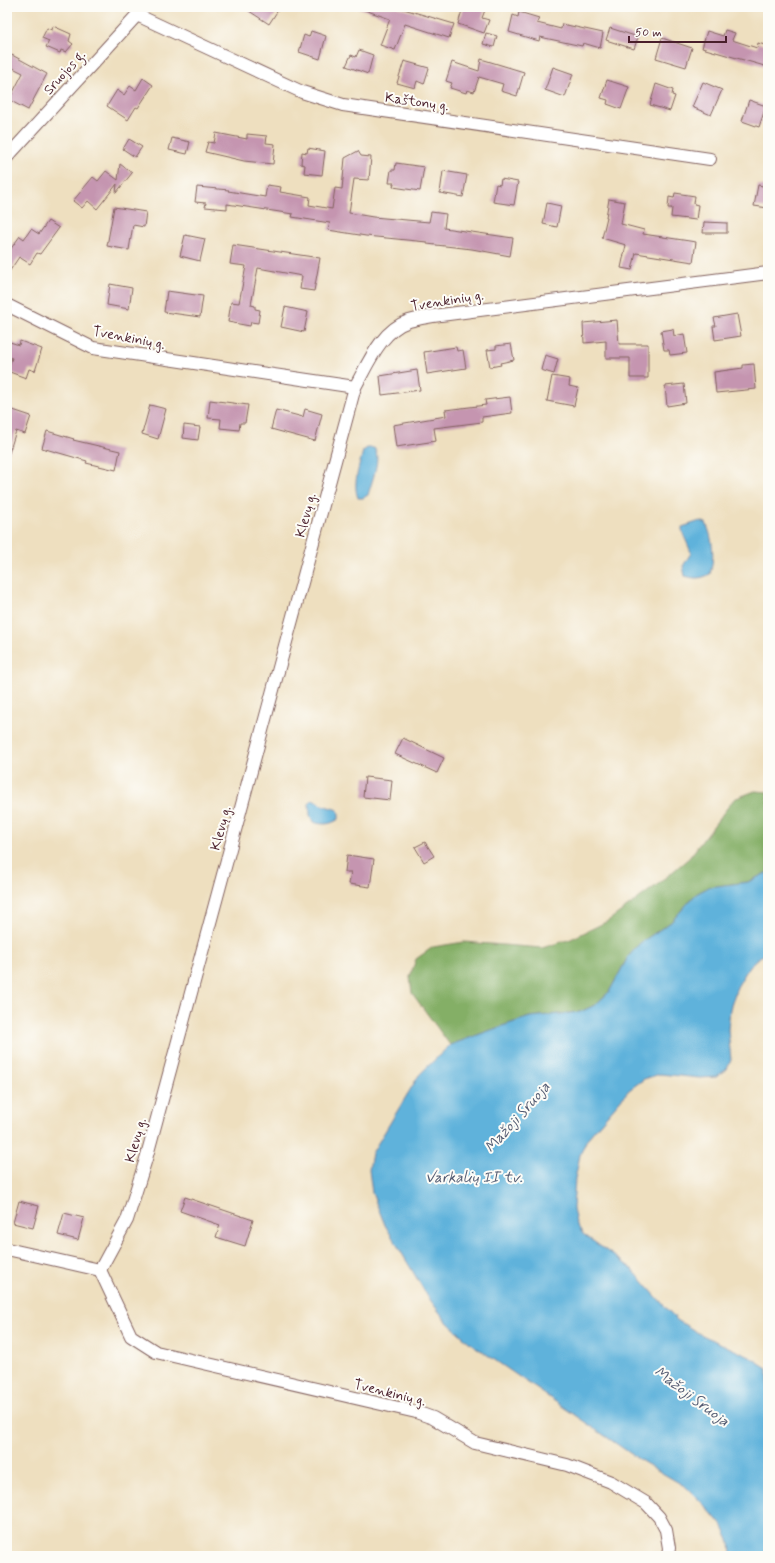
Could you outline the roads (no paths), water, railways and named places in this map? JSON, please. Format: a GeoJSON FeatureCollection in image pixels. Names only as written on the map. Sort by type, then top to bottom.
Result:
{"type":"FeatureCollection","features":[{"type":"Feature","properties":{"kind":"street","name":"Sruojos g."},"geometry":{"type":"LineString","coordinates":[[7,157],[139,11]]}},
{"type":"Feature","properties":{"kind":"street","name":"Kaštonų g."},"geometry":{"type":"LineString","coordinates":[[139,11],[302,92],[342,105],[710,159]]}},
{"type":"Feature","properties":{"kind":"street","name":"Tvenkinių g."},"geometry":{"type":"LineString","coordinates":[[7,305],[93,348],[355,387],[390,332],[407,322],[433,316],[768,273]]}},
{"type":"Feature","properties":{"kind":"street","name":"Klevų g."},"geometry":{"type":"LineString","coordinates":[[100,1270],[127,1220],[146,1159],[355,387]]}},
{"type":"Feature","properties":{"kind":"street"},"geometry":{"type":"LineString","coordinates":[[7,1249],[100,1270]]}},
{"type":"Feature","properties":{"kind":"street","name":"Tvenkinių g."},"geometry":{"type":"LineString","coordinates":[[100,1270],[131,1336],[156,1352],[416,1412],[433,1418],[476,1443],[567,1465],[611,1482],[646,1504],[659,1517],[666,1530],[669,1548],[668,1556]]}},
{"type":"Feature","properties":{"kind":"water"},"geometry":{"type":"Polygon","coordinates":[[[367,448],[374,448],[377,458],[376,464],[368,495],[363,498],[358,498],[356,492],[357,474],[363,451],[367,448]]]}},
{"type":"Feature","properties":{"kind":"water"},"geometry":{"type":"Polygon","coordinates":[[[700,521],[706,523],[710,535],[713,555],[712,568],[710,574],[704,577],[692,578],[685,576],[683,566],[691,553],[682,527],[700,521]]]}},
{"type":"Feature","properties":{"kind":"water"},"geometry":{"type":"Polygon","coordinates":[[[313,799],[322,805],[338,810],[339,819],[326,824],[313,822],[310,815],[309,803],[313,799]]]}},
{"type":"Feature","properties":{"kind":"water","name":"Varkalių II tv."},"geometry":{"type":"Polygon","coordinates":[[[768,872],[768,954],[761,956],[749,967],[737,987],[730,1009],[728,1030],[731,1060],[727,1069],[716,1077],[700,1078],[660,1074],[644,1079],[629,1090],[587,1139],[580,1155],[575,1179],[573,1208],[576,1223],[583,1234],[631,1268],[677,1320],[700,1334],[752,1358],[768,1369],[768,1556],[731,1556],[730,1542],[723,1527],[708,1509],[686,1487],[640,1460],[470,1343],[446,1321],[428,1297],[385,1225],[372,1193],[369,1170],[372,1153],[419,1075],[450,1045],[530,1017],[580,1012],[595,1005],[609,992],[628,957],[640,943],[671,922],[696,894],[709,887],[748,882],[768,872]]]}},
{"type":"Feature","properties":{"kind":"water label","name":"Mažoji Sruoja"},"geometry":{"type":"Point","coordinates":[517,1117]}},
{"type":"Feature","properties":{"kind":"water label","name":"Mažoji Sruoja"},"geometry":{"type":"Point","coordinates":[692,1396]}}]}
